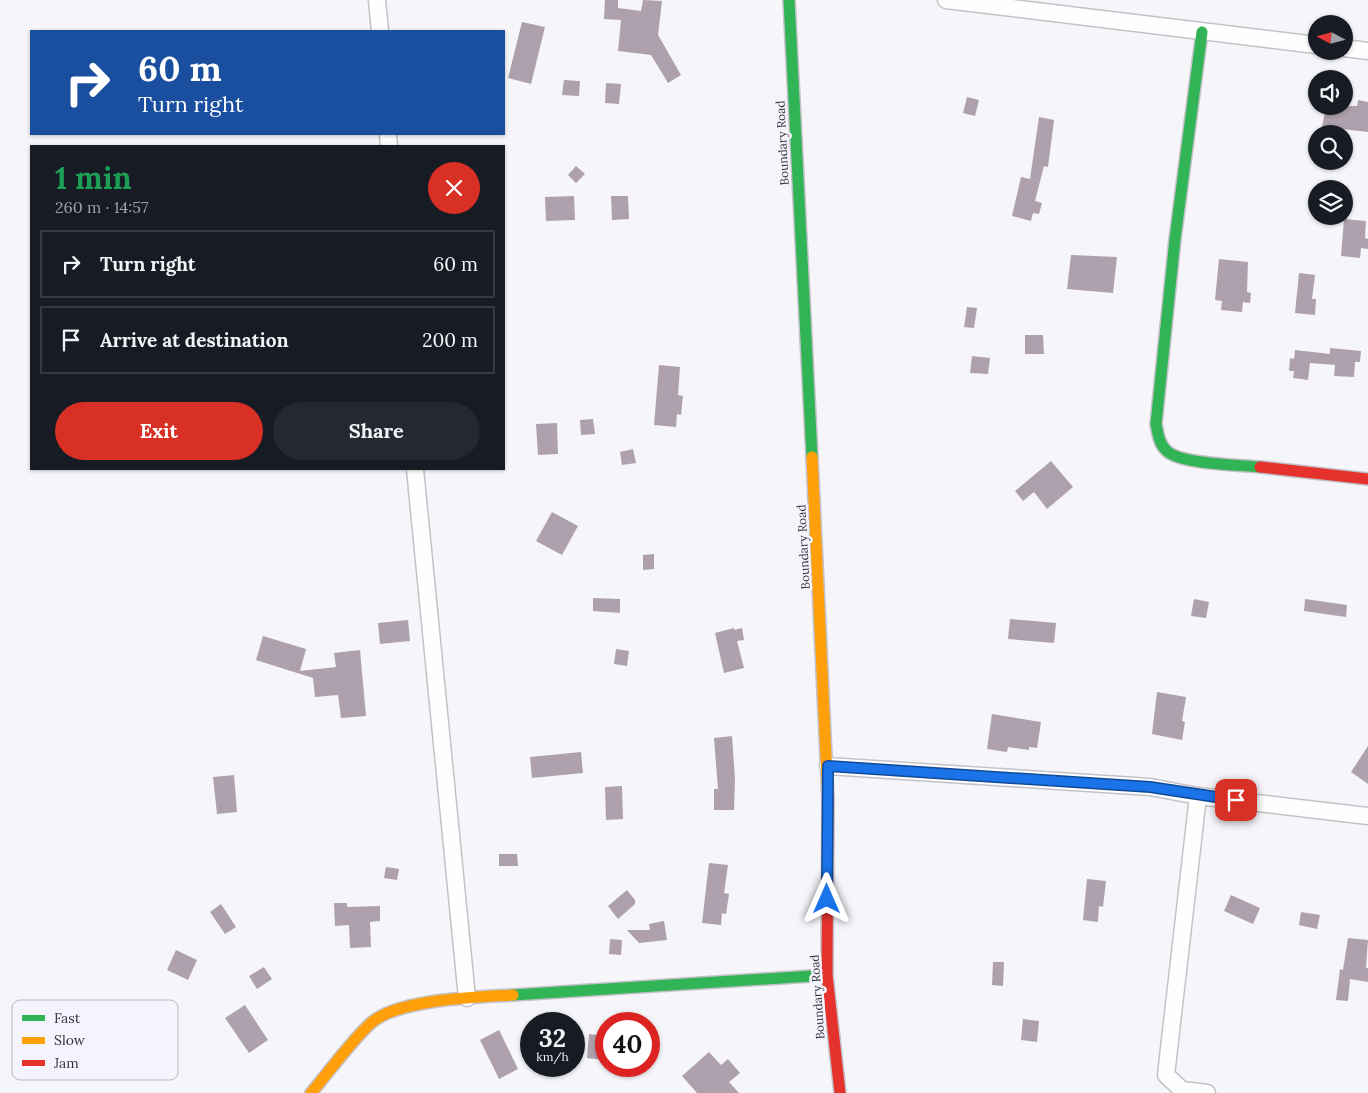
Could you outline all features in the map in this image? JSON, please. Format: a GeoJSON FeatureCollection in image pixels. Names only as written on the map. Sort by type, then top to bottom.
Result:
{"type":"FeatureCollection","features":[{"type":"Feature","properties":{"kind":"street"},"geometry":{"type":"LineString","coordinates":[[378,0],[380,30]]}},
{"type":"Feature","properties":{"kind":"street","name":"Boundary Road"},"geometry":{"type":"LineString","coordinates":[[789,0],[828,766],[827,975],[840,1093]]}},
{"type":"Feature","properties":{"kind":"street"},"geometry":{"type":"LineString","coordinates":[[946,0],[1308,44]]}},
{"type":"Feature","properties":{"kind":"street"},"geometry":{"type":"LineString","coordinates":[[1202,32],[1161,367],[1156,424],[1159,441],[1168,452],[1184,459],[1368,479]]}},
{"type":"Feature","properties":{"kind":"street"},"geometry":{"type":"LineString","coordinates":[[1353,49],[1368,51]]}},
{"type":"Feature","properties":{"kind":"street"},"geometry":{"type":"LineString","coordinates":[[415,470],[467,998]]}},
{"type":"Feature","properties":{"kind":"street"},"geometry":{"type":"LineString","coordinates":[[828,766],[1150,787],[1198,796],[1368,816]]}},
{"type":"Feature","properties":{"kind":"street"},"geometry":{"type":"LineString","coordinates":[[1198,796],[1166,1076],[1182,1090],[1207,1093]]}},
{"type":"Feature","properties":{"kind":"street"},"geometry":{"type":"LineString","coordinates":[[311,1093],[372,1022],[401,1008],[467,998],[827,975]]}},
{"type":"Feature","properties":{"kind":"building"},"geometry":{"type":"Polygon","coordinates":[[[605,0],[618,0],[618,8],[641,11],[643,0],[662,1],[658,35],[681,75],[668,83],[651,55],[618,51],[621,20],[604,19],[605,0]]]}},
{"type":"Feature","properties":{"kind":"building"},"geometry":{"type":"Polygon","coordinates":[[[522,22],[545,27],[531,84],[508,78],[522,22]]]}},
{"type":"Feature","properties":{"kind":"building"},"geometry":{"type":"Polygon","coordinates":[[[564,80],[580,81],[579,96],[562,95],[564,80]]]}},
{"type":"Feature","properties":{"kind":"building"},"geometry":{"type":"Polygon","coordinates":[[[606,83],[621,84],[619,104],[605,103],[606,83]]]}},
{"type":"Feature","properties":{"kind":"building"},"geometry":{"type":"Polygon","coordinates":[[[967,97],[979,100],[975,116],[963,113],[967,97]]]}},
{"type":"Feature","properties":{"kind":"building"},"geometry":{"type":"Polygon","coordinates":[[[1358,100],[1368,102],[1368,132],[1353,130],[1353,125],[1322,125],[1324,115],[1353,115],[1353,106],[1357,106],[1358,100]]]}},
{"type":"Feature","properties":{"kind":"building"},"geometry":{"type":"Polygon","coordinates":[[[1039,117],[1054,120],[1048,167],[1044,166],[1035,201],[1042,203],[1039,214],[1033,213],[1031,221],[1012,216],[1021,177],[1030,179],[1039,117]]]}},
{"type":"Feature","properties":{"kind":"building"},"geometry":{"type":"Polygon","coordinates":[[[576,166],[585,174],[576,183],[568,175],[576,166]]]}},
{"type":"Feature","properties":{"kind":"building"},"geometry":{"type":"Polygon","coordinates":[[[574,196],[575,220],[546,221],[545,197],[574,196]]]}},
{"type":"Feature","properties":{"kind":"building"},"geometry":{"type":"Polygon","coordinates":[[[611,196],[628,196],[629,219],[612,220],[611,196]]]}},
{"type":"Feature","properties":{"kind":"building"},"geometry":{"type":"Polygon","coordinates":[[[1353,220],[1366,221],[1365,238],[1368,239],[1368,249],[1361,248],[1360,258],[1341,256],[1344,225],[1353,225],[1353,220]]]}},
{"type":"Feature","properties":{"kind":"building"},"geometry":{"type":"Polygon","coordinates":[[[1071,255],[1117,257],[1113,293],[1067,289],[1071,255]]]}},
{"type":"Feature","properties":{"kind":"building"},"geometry":{"type":"Polygon","coordinates":[[[1219,259],[1248,262],[1247,292],[1251,293],[1250,303],[1243,302],[1242,312],[1221,310],[1222,301],[1215,300],[1219,259]]]}},
{"type":"Feature","properties":{"kind":"building"},"geometry":{"type":"Polygon","coordinates":[[[1299,273],[1315,275],[1312,299],[1316,299],[1315,315],[1295,313],[1299,273]]]}},
{"type":"Feature","properties":{"kind":"building"},"geometry":{"type":"Polygon","coordinates":[[[967,307],[977,308],[974,328],[964,327],[967,307]]]}},
{"type":"Feature","properties":{"kind":"building"},"geometry":{"type":"Polygon","coordinates":[[[1025,335],[1043,335],[1044,354],[1025,354],[1025,335]]]}},
{"type":"Feature","properties":{"kind":"building"},"geometry":{"type":"Polygon","coordinates":[[[1330,348],[1361,351],[1360,362],[1355,362],[1354,377],[1334,376],[1335,365],[1310,363],[1308,380],[1293,378],[1294,371],[1289,371],[1290,358],[1294,359],[1295,350],[1330,354],[1330,348]]]}},
{"type":"Feature","properties":{"kind":"building"},"geometry":{"type":"Polygon","coordinates":[[[972,356],[990,358],[988,374],[970,373],[972,356]]]}},
{"type":"Feature","properties":{"kind":"building"},"geometry":{"type":"Polygon","coordinates":[[[659,365],[680,367],[678,395],[683,396],[681,415],[677,414],[676,427],[654,425],[659,365]]]}},
{"type":"Feature","properties":{"kind":"building"},"geometry":{"type":"Polygon","coordinates":[[[593,419],[595,434],[581,435],[580,420],[593,419]]]}},
{"type":"Feature","properties":{"kind":"building"},"geometry":{"type":"Polygon","coordinates":[[[557,423],[558,454],[538,455],[536,424],[557,423]]]}},
{"type":"Feature","properties":{"kind":"building"},"geometry":{"type":"Polygon","coordinates":[[[633,449],[636,463],[622,465],[620,452],[633,449]]]}},
{"type":"Feature","properties":{"kind":"building"},"geometry":{"type":"Polygon","coordinates":[[[1051,461],[1073,487],[1047,509],[1034,492],[1023,501],[1015,491],[1051,461]]]}},
{"type":"Feature","properties":{"kind":"building"},"geometry":{"type":"Polygon","coordinates":[[[552,512],[578,526],[562,555],[536,541],[552,512]]]}},
{"type":"Feature","properties":{"kind":"building"},"geometry":{"type":"Polygon","coordinates":[[[654,554],[654,569],[643,570],[643,555],[654,554]]]}},
{"type":"Feature","properties":{"kind":"building"},"geometry":{"type":"Polygon","coordinates":[[[593,598],[620,599],[620,613],[593,611],[593,598]]]}},
{"type":"Feature","properties":{"kind":"building"},"geometry":{"type":"Polygon","coordinates":[[[1194,599],[1209,602],[1206,618],[1191,616],[1194,599]]]}},
{"type":"Feature","properties":{"kind":"building"},"geometry":{"type":"Polygon","coordinates":[[[1305,599],[1347,605],[1346,617],[1304,611],[1305,599]]]}},
{"type":"Feature","properties":{"kind":"building"},"geometry":{"type":"Polygon","coordinates":[[[1010,619],[1056,623],[1054,643],[1008,639],[1010,619]]]}},
{"type":"Feature","properties":{"kind":"building"},"geometry":{"type":"Polygon","coordinates":[[[408,620],[410,641],[380,644],[378,623],[408,620]]]}},
{"type":"Feature","properties":{"kind":"building"},"geometry":{"type":"Polygon","coordinates":[[[734,628],[734,630],[742,628],[744,640],[737,641],[744,668],[724,673],[715,633],[734,628]]]}},
{"type":"Feature","properties":{"kind":"building"},"geometry":{"type":"Polygon","coordinates":[[[263,636],[306,649],[300,671],[336,667],[334,653],[360,650],[366,716],[341,718],[338,695],[315,697],[313,678],[256,660],[263,636]]]}},
{"type":"Feature","properties":{"kind":"building"},"geometry":{"type":"Polygon","coordinates":[[[616,649],[629,651],[627,666],[614,664],[616,649]]]}},
{"type":"Feature","properties":{"kind":"building"},"geometry":{"type":"Polygon","coordinates":[[[1157,692],[1186,697],[1182,721],[1185,722],[1182,740],[1152,734],[1157,692]]]}},
{"type":"Feature","properties":{"kind":"building"},"geometry":{"type":"Polygon","coordinates":[[[992,714],[1041,722],[1037,748],[1029,747],[1029,750],[1008,747],[1007,752],[987,749],[992,714]]]}},
{"type":"Feature","properties":{"kind":"building"},"geometry":{"type":"Polygon","coordinates":[[[732,736],[735,779],[734,810],[714,810],[714,789],[718,789],[714,738],[732,736]]]}},
{"type":"Feature","properties":{"kind":"building"},"geometry":{"type":"Polygon","coordinates":[[[1368,746],[1368,784],[1351,772],[1368,746]]]}},
{"type":"Feature","properties":{"kind":"building"},"geometry":{"type":"Polygon","coordinates":[[[581,752],[583,773],[532,778],[530,757],[581,752]]]}},
{"type":"Feature","properties":{"kind":"building"},"geometry":{"type":"Polygon","coordinates":[[[234,775],[237,812],[217,814],[213,777],[234,775]]]}},
{"type":"Feature","properties":{"kind":"building"},"geometry":{"type":"Polygon","coordinates":[[[622,786],[623,819],[606,820],[605,787],[622,786]]]}},
{"type":"Feature","properties":{"kind":"building"},"geometry":{"type":"Polygon","coordinates":[[[499,854],[517,854],[518,866],[499,866],[499,854]]]}},
{"type":"Feature","properties":{"kind":"building"},"geometry":{"type":"Polygon","coordinates":[[[709,863],[728,865],[724,893],[729,894],[726,914],[722,913],[721,925],[702,923],[709,863]]]}},
{"type":"Feature","properties":{"kind":"building"},"geometry":{"type":"Polygon","coordinates":[[[386,867],[399,869],[397,880],[384,878],[386,867]]]}},
{"type":"Feature","properties":{"kind":"building"},"geometry":{"type":"Polygon","coordinates":[[[1087,879],[1106,881],[1103,907],[1099,906],[1098,922],[1083,920],[1087,879]]]}},
{"type":"Feature","properties":{"kind":"building"},"geometry":{"type":"Polygon","coordinates":[[[627,890],[635,900],[635,904],[618,919],[608,906],[627,890]]]}},
{"type":"Feature","properties":{"kind":"building"},"geometry":{"type":"Polygon","coordinates":[[[1231,895],[1260,908],[1253,924],[1224,911],[1231,895]]]}},
{"type":"Feature","properties":{"kind":"building"},"geometry":{"type":"Polygon","coordinates":[[[334,903],[347,903],[347,907],[380,906],[380,921],[370,922],[371,947],[350,948],[349,925],[335,926],[334,903]]]}},
{"type":"Feature","properties":{"kind":"building"},"geometry":{"type":"Polygon","coordinates":[[[221,904],[236,927],[225,934],[210,912],[221,904]]]}},
{"type":"Feature","properties":{"kind":"building"},"geometry":{"type":"Polygon","coordinates":[[[1301,912],[1320,915],[1317,929],[1299,925],[1301,912]]]}},
{"type":"Feature","properties":{"kind":"building"},"geometry":{"type":"Polygon","coordinates":[[[664,921],[667,940],[639,943],[627,930],[650,930],[649,924],[664,921]]]}},
{"type":"Feature","properties":{"kind":"building"},"geometry":{"type":"Polygon","coordinates":[[[1348,938],[1368,940],[1366,968],[1368,968],[1368,982],[1350,979],[1348,1001],[1336,1000],[1340,969],[1343,970],[1348,938]]]}},
{"type":"Feature","properties":{"kind":"building"},"geometry":{"type":"Polygon","coordinates":[[[610,939],[622,940],[621,955],[609,954],[610,939]]]}},
{"type":"Feature","properties":{"kind":"building"},"geometry":{"type":"Polygon","coordinates":[[[176,950],[197,960],[188,980],[167,970],[176,950]]]}},
{"type":"Feature","properties":{"kind":"building"},"geometry":{"type":"Polygon","coordinates":[[[993,962],[1004,962],[1003,986],[992,985],[993,962]]]}},
{"type":"Feature","properties":{"kind":"building"},"geometry":{"type":"Polygon","coordinates":[[[264,967],[272,979],[257,989],[249,976],[264,967]]]}},
{"type":"Feature","properties":{"kind":"building"},"geometry":{"type":"Polygon","coordinates":[[[245,1005],[268,1040],[249,1053],[225,1018],[245,1005]]]}},
{"type":"Feature","properties":{"kind":"building"},"geometry":{"type":"Polygon","coordinates":[[[1023,1019],[1039,1021],[1037,1042],[1021,1040],[1023,1019]]]}},
{"type":"Feature","properties":{"kind":"building"},"geometry":{"type":"Polygon","coordinates":[[[499,1030],[518,1069],[499,1079],[480,1040],[499,1030]]]}},
{"type":"Feature","properties":{"kind":"building"},"geometry":{"type":"Polygon","coordinates":[[[589,1034],[595,1035],[595,1059],[587,1058],[589,1034]]]}},
{"type":"Feature","properties":{"kind":"building"},"geometry":{"type":"Polygon","coordinates":[[[709,1052],[721,1065],[728,1059],[740,1073],[729,1082],[739,1093],[697,1093],[682,1076],[709,1052]]]}},
{"type":"Feature","properties":{"kind":"traffic: fast"},"geometry":{"type":"LineString","coordinates":[[789,0],[812,457]]}},
{"type":"Feature","properties":{"kind":"traffic: fast"},"geometry":{"type":"LineString","coordinates":[[1202,32],[1175,239],[1156,424],[1159,439],[1163,446],[1175,456],[1226,465],[1260,467]]}},
{"type":"Feature","properties":{"kind":"traffic: fast"},"geometry":{"type":"LineString","coordinates":[[513,995],[827,975]]}},
{"type":"Feature","properties":{"kind":"traffic: slow"},"geometry":{"type":"LineString","coordinates":[[812,457],[828,799]]}},
{"type":"Feature","properties":{"kind":"traffic: slow"},"geometry":{"type":"LineString","coordinates":[[311,1093],[356,1039],[371,1023],[383,1015],[418,1004],[513,995]]}},
{"type":"Feature","properties":{"kind":"traffic: jam"},"geometry":{"type":"LineString","coordinates":[[1260,467],[1368,479]]}},
{"type":"Feature","properties":{"kind":"traffic: jam"},"geometry":{"type":"LineString","coordinates":[[828,799],[827,975],[840,1093]]}},
{"type":"Feature","properties":{"kind":"route"},"geometry":{"type":"LineString","coordinates":[[827,899],[828,766],[1150,787],[1198,796],[1236,800]]}}]}
